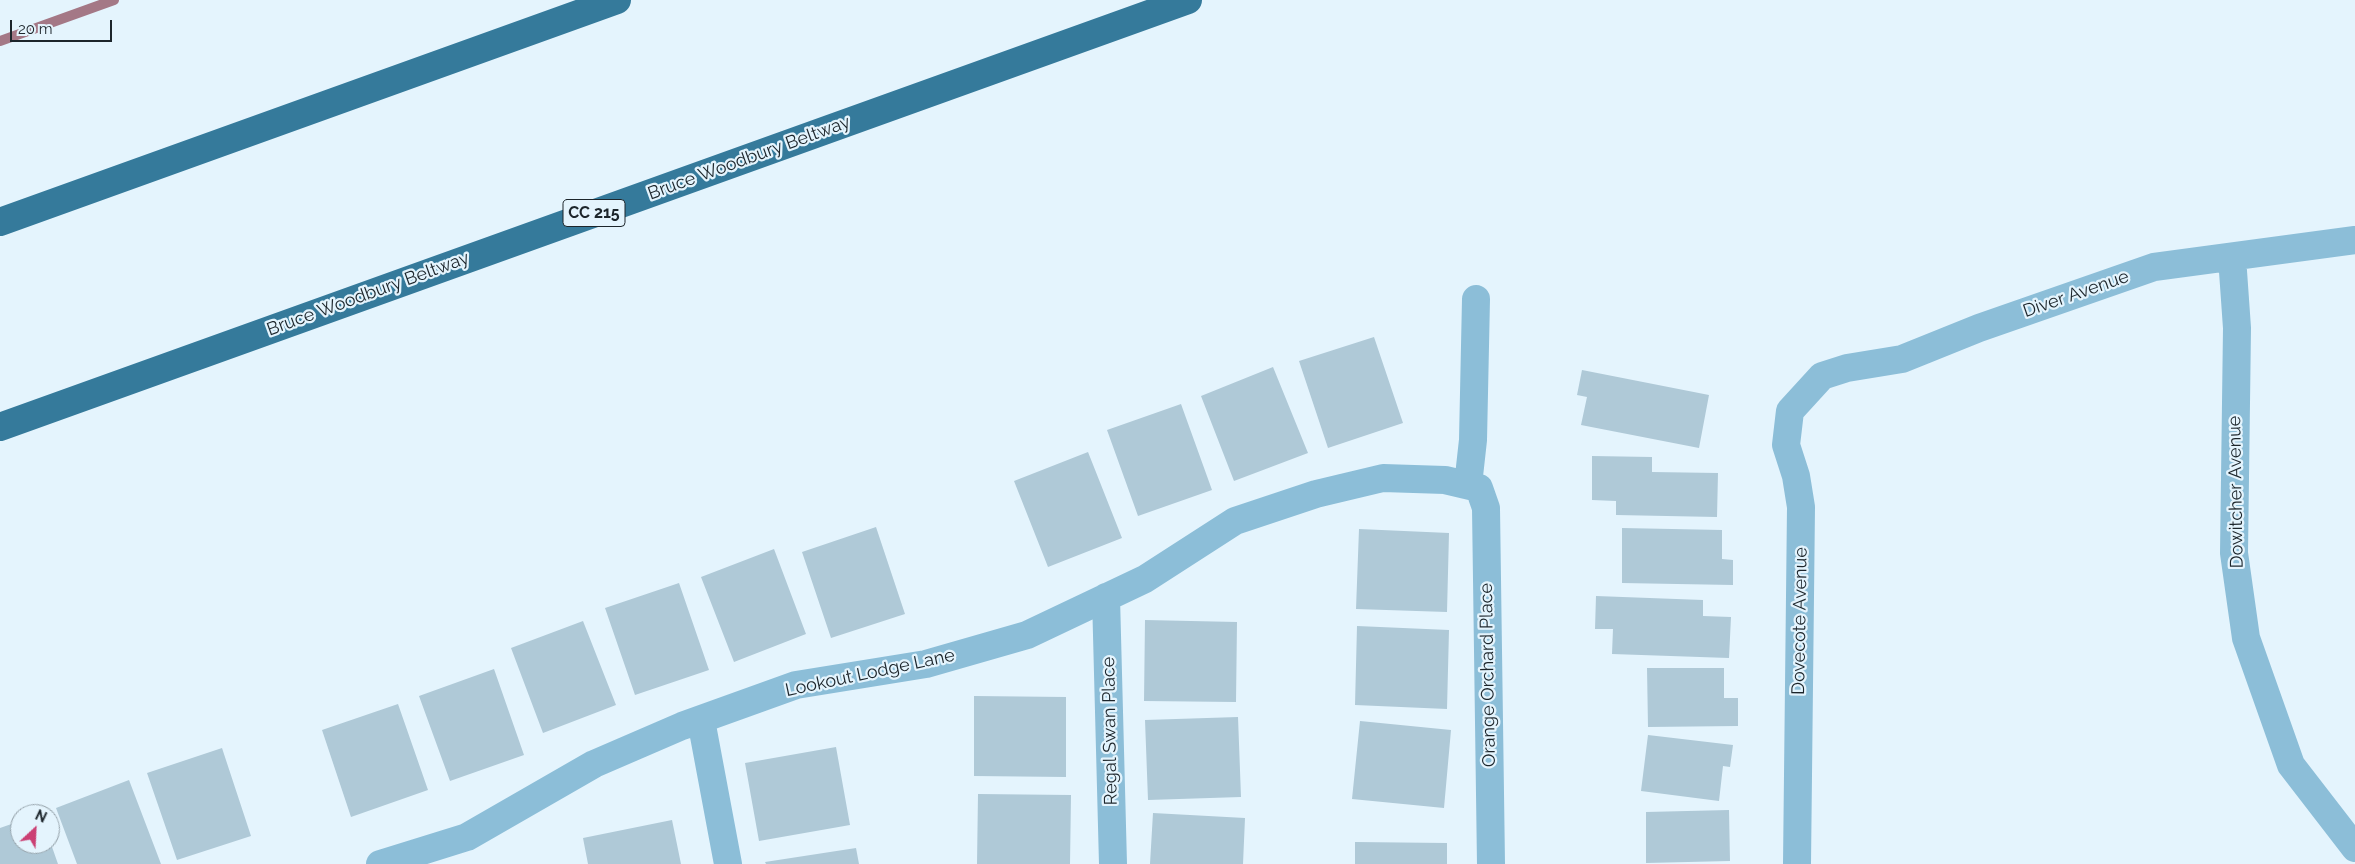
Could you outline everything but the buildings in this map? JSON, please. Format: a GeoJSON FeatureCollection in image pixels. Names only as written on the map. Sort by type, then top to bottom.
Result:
{"type":"FeatureCollection","features":[{"type":"Feature","properties":{"kind":"highway"},"geometry":{"type":"LineString","coordinates":[[0,222],[617,0]]}},
{"type":"Feature","properties":{"kind":"highway","name":"Bruce Woodbury Beltway"},"geometry":{"type":"LineString","coordinates":[[0,427],[1188,0]]}},
{"type":"Feature","properties":{"kind":"street","name":"Diver Avenue"},"geometry":{"type":"LineString","coordinates":[[1810,388],[1822,376],[1847,368],[1902,359],[1979,328],[2154,267],[2355,240]]}},
{"type":"Feature","properties":{"kind":"street","name":"Dowitcher Avenue"},"geometry":{"type":"LineString","coordinates":[[2232,257],[2237,328],[2234,553],[2246,638],[2291,765],[2355,848]]}},
{"type":"Feature","properties":{"kind":"street"},"geometry":{"type":"LineString","coordinates":[[1473,487],[1476,299]]}},
{"type":"Feature","properties":{"kind":"street","name":"Dovecote Avenue"},"geometry":{"type":"LineString","coordinates":[[1797,864],[1801,507],[1796,476],[1786,445],[1790,411],[1810,388]]}},
{"type":"Feature","properties":{"kind":"street","name":"Lookout Lodge Lane"},"geometry":{"type":"LineString","coordinates":[[380,864],[467,837],[594,764],[701,720],[796,685],[926,664],[1027,635],[1145,579],[1235,521],[1316,494],[1383,478],[1444,480],[1473,487]]}},
{"type":"Feature","properties":{"kind":"street","name":"Orange Orchard Place"},"geometry":{"type":"LineString","coordinates":[[1473,487],[1486,508],[1491,864]]}},
{"type":"Feature","properties":{"kind":"street","name":"Regal Swan Place"},"geometry":{"type":"LineString","coordinates":[[1106,598],[1113,864]]}},
{"type":"Feature","properties":{"kind":"street"},"geometry":{"type":"LineString","coordinates":[[701,720],[728,864]]}},
{"type":"Feature","properties":{"kind":"waterway"},"geometry":{"type":"LineString","coordinates":[[0,41],[114,0]]}}]}
